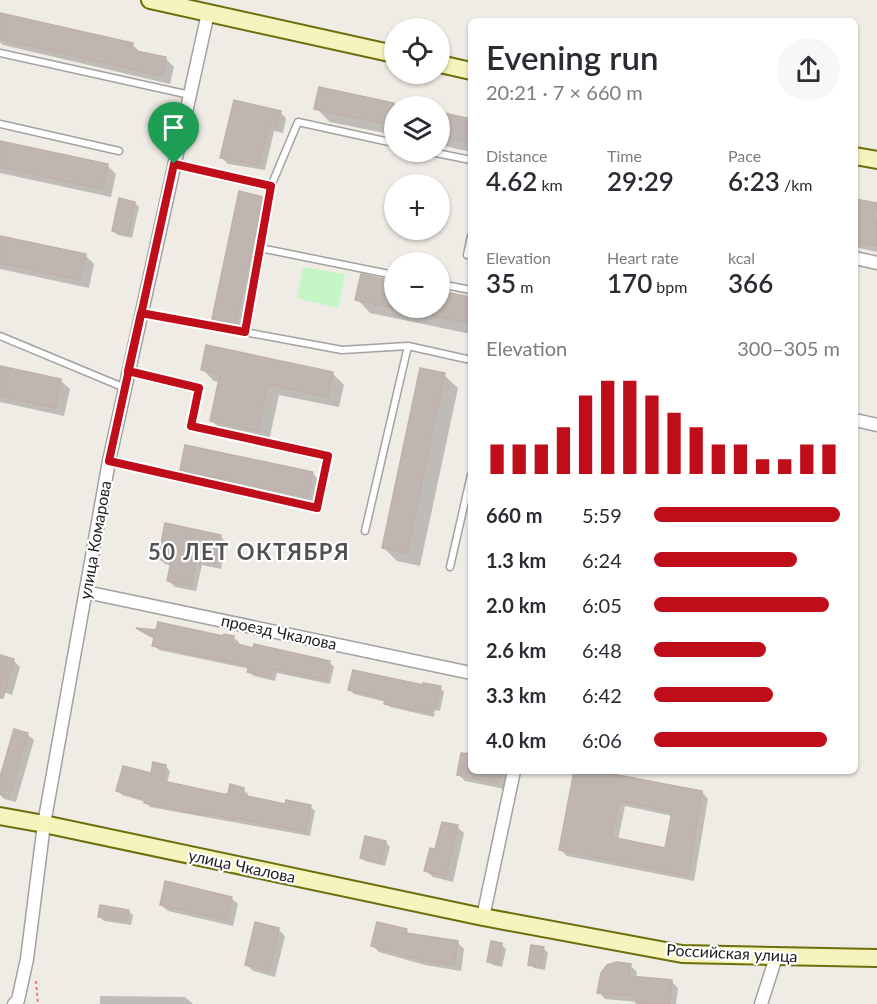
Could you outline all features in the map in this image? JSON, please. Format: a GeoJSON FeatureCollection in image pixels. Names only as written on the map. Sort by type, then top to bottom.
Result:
{"type":"FeatureCollection","features":[{"type":"Feature","properties":{"kind":"street"},"geometry":{"type":"LineString","coordinates":[[150,0],[384,52]]}},
{"type":"Feature","properties":{"kind":"street","name":"улица Комарова"},"geometry":{"type":"LineString","coordinates":[[14,1004],[18,1000],[27,959],[44,824],[109,461],[208,13]]}},
{"type":"Feature","properties":{"kind":"street"},"geometry":{"type":"LineString","coordinates":[[450,66],[468,70]]}},
{"type":"Feature","properties":{"kind":"street"},"geometry":{"type":"LineString","coordinates":[[858,157],[877,160]]}},
{"type":"Feature","properties":{"kind":"street"},"geometry":{"type":"LineString","coordinates":[[858,259],[877,263]]}},
{"type":"Feature","properties":{"kind":"street"},"geometry":{"type":"LineString","coordinates":[[858,421],[877,425]]}},
{"type":"Feature","properties":{"kind":"street","name":"проезд Чкалова"},"geometry":{"type":"LineString","coordinates":[[86,592],[468,672]]}},
{"type":"Feature","properties":{"kind":"street"},"geometry":{"type":"LineString","coordinates":[[483,917],[513,774]]}},
{"type":"Feature","properties":{"kind":"street","name":"улица Чкалова"},"geometry":{"type":"LineString","coordinates":[[0,816],[483,917]]}},
{"type":"Feature","properties":{"kind":"street","name":"Российская улица"},"geometry":{"type":"LineString","coordinates":[[483,917],[682,954],[877,958]]}},
{"type":"Feature","properties":{"kind":"street"},"geometry":{"type":"LineString","coordinates":[[761,1004],[776,957]]}},
{"type":"Feature","properties":{"kind":"lane"},"geometry":{"type":"LineString","coordinates":[[0,53],[190,95]]}},
{"type":"Feature","properties":{"kind":"lane"},"geometry":{"type":"LineString","coordinates":[[245,332],[271,186],[298,122],[384,141]]}},
{"type":"Feature","properties":{"kind":"lane"},"geometry":{"type":"LineString","coordinates":[[0,124],[119,151]]}},
{"type":"Feature","properties":{"kind":"lane"},"geometry":{"type":"LineString","coordinates":[[450,156],[468,159]]}},
{"type":"Feature","properties":{"kind":"lane"},"geometry":{"type":"LineString","coordinates":[[174,164],[271,186]]}},
{"type":"Feature","properties":{"kind":"lane"},"geometry":{"type":"LineString","coordinates":[[466,255],[468,247]]}},
{"type":"Feature","properties":{"kind":"lane"},"geometry":{"type":"LineString","coordinates":[[260,248],[384,273]]}},
{"type":"Feature","properties":{"kind":"lane"},"geometry":{"type":"LineString","coordinates":[[450,286],[468,289]]}},
{"type":"Feature","properties":{"kind":"lane"},"geometry":{"type":"LineString","coordinates":[[141,313],[342,350],[408,346],[468,359]]}},
{"type":"Feature","properties":{"kind":"lane"},"geometry":{"type":"LineString","coordinates":[[0,336],[125,388]]}},
{"type":"Feature","properties":{"kind":"lane"},"geometry":{"type":"LineString","coordinates":[[365,531],[408,346]]}},
{"type":"Feature","properties":{"kind":"lane"},"geometry":{"type":"LineString","coordinates":[[109,461],[317,508],[328,456],[191,426],[199,388],[128,371]]}},
{"type":"Feature","properties":{"kind":"lane"},"geometry":{"type":"LineString","coordinates":[[450,567],[468,488]]}},
{"type":"Feature","properties":{"kind":"green space"},"geometry":{"type":"Polygon","coordinates":[[[303,267],[345,274],[338,308],[297,298],[303,267]]]}},
{"type":"Feature","properties":{"kind":"building"},"geometry":{"type":"Polygon","coordinates":[[[0,13],[133,43],[131,50],[166,57],[162,76],[0,39],[0,13]]]}},
{"type":"Feature","properties":{"kind":"building"},"geometry":{"type":"Polygon","coordinates":[[[319,87],[384,101],[384,124],[314,109],[319,87]]]}},
{"type":"Feature","properties":{"kind":"building"},"geometry":{"type":"Polygon","coordinates":[[[234,100],[281,111],[277,127],[268,126],[259,165],[220,158],[234,100]]]}},
{"type":"Feature","properties":{"kind":"building"},"geometry":{"type":"Polygon","coordinates":[[[450,114],[468,118],[468,141],[450,137],[450,114]]]}},
{"type":"Feature","properties":{"kind":"building"},"geometry":{"type":"Polygon","coordinates":[[[0,141],[108,164],[102,189],[0,167],[0,141]]]}},
{"type":"Feature","properties":{"kind":"building"},"geometry":{"type":"Polygon","coordinates":[[[239,191],[263,197],[236,324],[212,319],[239,191]]]}},
{"type":"Feature","properties":{"kind":"building"},"geometry":{"type":"Polygon","coordinates":[[[119,198],[135,202],[128,235],[112,231],[119,198]]]}},
{"type":"Feature","properties":{"kind":"building"},"geometry":{"type":"Polygon","coordinates":[[[858,200],[877,203],[874,220],[877,220],[877,246],[858,242],[858,200]]]}},
{"type":"Feature","properties":{"kind":"building"},"geometry":{"type":"Polygon","coordinates":[[[0,236],[86,254],[80,280],[0,263],[0,236]]]}},
{"type":"Feature","properties":{"kind":"building"},"geometry":{"type":"Polygon","coordinates":[[[361,274],[384,279],[384,306],[355,300],[361,274]]]}},
{"type":"Feature","properties":{"kind":"building"},"geometry":{"type":"Polygon","coordinates":[[[450,293],[468,296],[468,323],[443,318],[450,318],[450,293]]]}},
{"type":"Feature","properties":{"kind":"building"},"geometry":{"type":"Polygon","coordinates":[[[206,345],[333,372],[328,397],[268,384],[258,431],[210,421],[220,374],[201,370],[206,345]]]}},
{"type":"Feature","properties":{"kind":"building"},"geometry":{"type":"Polygon","coordinates":[[[0,366],[61,379],[55,408],[0,396],[0,366]]]}},
{"type":"Feature","properties":{"kind":"building"},"geometry":{"type":"Polygon","coordinates":[[[420,368],[445,373],[407,553],[382,548],[420,368]]]}},
{"type":"Feature","properties":{"kind":"building"},"geometry":{"type":"Polygon","coordinates":[[[185,445],[313,472],[308,497],[180,470],[185,445]]]}},
{"type":"Feature","properties":{"kind":"building"},"geometry":{"type":"Polygon","coordinates":[[[165,523],[221,535],[215,564],[196,560],[191,586],[167,581],[171,562],[158,559],[165,523]]]}},
{"type":"Feature","properties":{"kind":"building"},"geometry":{"type":"Polygon","coordinates":[[[158,622],[223,636],[224,634],[234,636],[233,643],[253,648],[254,644],[330,661],[326,680],[272,669],[270,677],[247,672],[249,666],[152,646],[154,638],[136,628],[156,630],[158,622]]]}},
{"type":"Feature","properties":{"kind":"building"},"geometry":{"type":"Polygon","coordinates":[[[0,655],[14,659],[3,698],[0,698],[0,655]]]}},
{"type":"Feature","properties":{"kind":"building"},"geometry":{"type":"Polygon","coordinates":[[[353,670],[423,685],[423,683],[441,686],[436,708],[431,707],[430,713],[418,711],[384,704],[385,699],[348,690],[353,670]]]}},
{"type":"Feature","properties":{"kind":"building"},"geometry":{"type":"Polygon","coordinates":[[[14,729],[28,733],[9,797],[0,794],[0,777],[14,729]]]}},
{"type":"Feature","properties":{"kind":"building"},"geometry":{"type":"Polygon","coordinates":[[[461,753],[468,754],[468,774],[500,774],[498,783],[457,775],[461,753]]]}},
{"type":"Feature","properties":{"kind":"building"},"geometry":{"type":"Polygon","coordinates":[[[153,762],[166,765],[163,781],[223,794],[228,794],[230,784],[244,788],[242,795],[285,804],[286,800],[311,805],[305,832],[237,818],[236,820],[206,813],[206,815],[166,808],[144,803],[145,799],[116,791],[123,766],[151,773],[153,762]]]}},
{"type":"Feature","properties":{"kind":"building"},"geometry":{"type":"Polygon","coordinates":[[[573,774],[613,774],[702,791],[688,876],[559,850],[573,774]],[[619,800],[611,837],[665,848],[672,812],[619,800]]]}},
{"type":"Feature","properties":{"kind":"building"},"geometry":{"type":"Polygon","coordinates":[[[442,822],[458,825],[446,876],[424,871],[430,848],[435,849],[442,822]]]}},
{"type":"Feature","properties":{"kind":"building"},"geometry":{"type":"Polygon","coordinates":[[[365,836],[386,841],[381,863],[360,858],[365,836]]]}},
{"type":"Feature","properties":{"kind":"building"},"geometry":{"type":"Polygon","coordinates":[[[165,881],[232,897],[226,920],[160,905],[165,881]]]}},
{"type":"Feature","properties":{"kind":"building"},"geometry":{"type":"Polygon","coordinates":[[[100,905],[129,910],[127,922],[98,917],[100,905]]]}},
{"type":"Feature","properties":{"kind":"building"},"geometry":{"type":"Polygon","coordinates":[[[255,922],[279,928],[269,971],[245,965],[255,922]]]}},
{"type":"Feature","properties":{"kind":"building"},"geometry":{"type":"Polygon","coordinates":[[[377,922],[407,929],[406,933],[458,941],[454,965],[417,959],[371,946],[377,922]]]}},
{"type":"Feature","properties":{"kind":"building"},"geometry":{"type":"Polygon","coordinates":[[[491,941],[502,943],[499,964],[487,962],[491,941]]]}},
{"type":"Feature","properties":{"kind":"building"},"geometry":{"type":"Polygon","coordinates":[[[531,945],[544,947],[541,967],[528,965],[531,945]]]}},
{"type":"Feature","properties":{"kind":"building"},"geometry":{"type":"Polygon","coordinates":[[[617,962],[631,964],[629,976],[672,980],[670,1004],[636,1003],[636,996],[597,993],[601,973],[607,965],[617,962]]]}},
{"type":"Feature","properties":{"kind":"district","name":"50 ЛЕТ ОКТЯБРЯ"},"geometry":{"type":"Point","coordinates":[249,552]}},
{"type":"Feature","properties":{"kind":"route"},"geometry":{"type":"LineString","coordinates":[[174,164],[128,371],[109,461],[317,508],[328,456],[191,426],[199,388],[128,371],[141,313],[245,332],[271,186],[174,164]]}}]}
